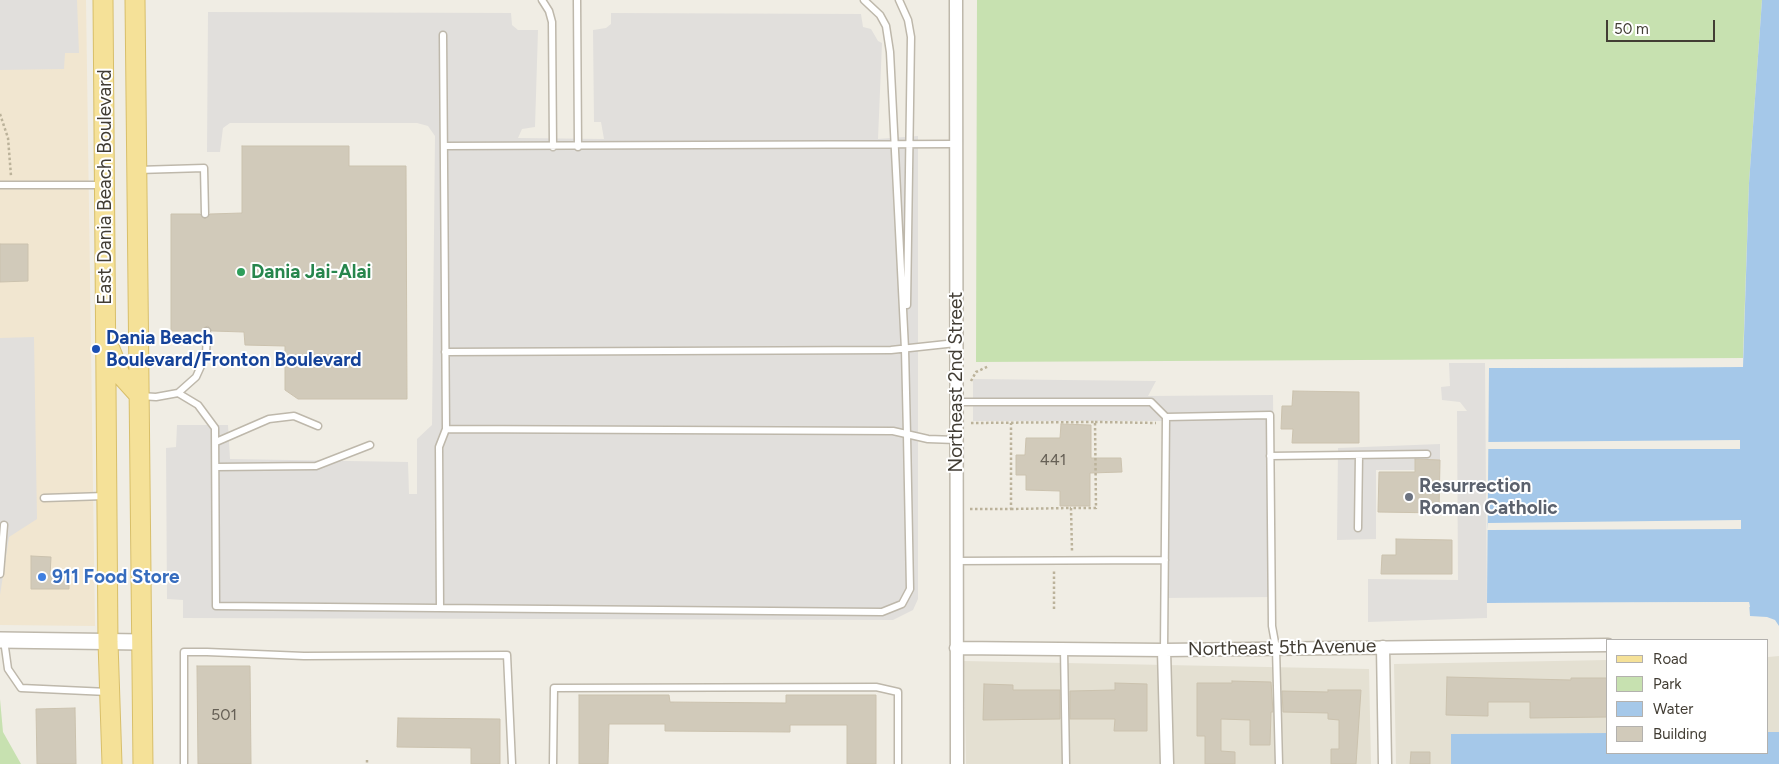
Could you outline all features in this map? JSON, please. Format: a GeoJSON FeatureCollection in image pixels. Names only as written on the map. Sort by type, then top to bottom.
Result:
{"type":"FeatureCollection","features":[{"type":"Feature","properties":{"kind":"main road","name":"East Dania Beach Boulevard"},"geometry":{"type":"LineString","coordinates":[[103,0],[108,642],[112,764]]}},
{"type":"Feature","properties":{"kind":"main road","name":"East Dania Beach Boulevard"},"geometry":{"type":"LineString","coordinates":[[135,0],[143,764]]}},
{"type":"Feature","properties":{"kind":"main road"},"geometry":{"type":"LineString","coordinates":[[106,339],[120,374],[139,395]]}},
{"type":"Feature","properties":{"kind":"street","name":"Northeast 2nd Street"},"geometry":{"type":"LineString","coordinates":[[956,0],[957,764]]}},
{"type":"Feature","properties":{"kind":"street"},"geometry":{"type":"LineString","coordinates":[[2,640],[141,642]]}},
{"type":"Feature","properties":{"kind":"street","name":"Northeast 5th Avenue"},"geometry":{"type":"LineString","coordinates":[[956,648],[1164,650],[1606,645]]}},
{"type":"Feature","properties":{"kind":"street"},"geometry":{"type":"LineString","coordinates":[[1383,647],[1384,764]]}},
{"type":"Feature","properties":{"kind":"street"},"geometry":{"type":"LineString","coordinates":[[1164,650],[1167,764]]}},
{"type":"Feature","properties":{"kind":"lane"},"geometry":{"type":"LineString","coordinates":[[542,0],[549,11],[552,22],[553,147]]}},
{"type":"Feature","properties":{"kind":"lane"},"geometry":{"type":"LineString","coordinates":[[576,0],[578,147]]}},
{"type":"Feature","properties":{"kind":"lane"},"geometry":{"type":"LineString","coordinates":[[178,393],[198,405],[215,428],[216,606],[882,612],[902,604],[910,589],[907,435],[905,349],[889,37],[880,15],[864,0]]}},
{"type":"Feature","properties":{"kind":"lane"},"geometry":{"type":"LineString","coordinates":[[899,0],[908,20],[911,37],[911,145],[905,349]]}},
{"type":"Feature","properties":{"kind":"lane"},"geometry":{"type":"LineString","coordinates":[[440,608],[438,447],[446,429],[443,34]]}},
{"type":"Feature","properties":{"kind":"lane"},"geometry":{"type":"LineString","coordinates":[[444,146],[578,147],[956,144]]}},
{"type":"Feature","properties":{"kind":"lane"},"geometry":{"type":"LineString","coordinates":[[137,170],[204,168],[205,214]]}},
{"type":"Feature","properties":{"kind":"lane"},"geometry":{"type":"LineString","coordinates":[[0,185],[105,185]]}},
{"type":"Feature","properties":{"kind":"lane"},"geometry":{"type":"LineString","coordinates":[[139,395],[156,397],[178,393],[196,377],[206,355],[207,332]]}},
{"type":"Feature","properties":{"kind":"lane"},"geometry":{"type":"LineString","coordinates":[[445,352],[905,349],[956,343]]}},
{"type":"Feature","properties":{"kind":"lane"},"geometry":{"type":"LineString","coordinates":[[956,402],[1151,402],[1166,417],[1164,650]]}},
{"type":"Feature","properties":{"kind":"lane"},"geometry":{"type":"LineString","coordinates":[[1166,417],[1270,415],[1272,626],[1276,648],[1279,764]]}},
{"type":"Feature","properties":{"kind":"lane"},"geometry":{"type":"LineString","coordinates":[[216,442],[269,419],[294,416],[318,426]]}},
{"type":"Feature","properties":{"kind":"lane"},"geometry":{"type":"LineString","coordinates":[[446,429],[893,431],[928,439],[956,440]]}},
{"type":"Feature","properties":{"kind":"lane"},"geometry":{"type":"LineString","coordinates":[[216,467],[316,466],[370,445]]}},
{"type":"Feature","properties":{"kind":"lane"},"geometry":{"type":"LineString","coordinates":[[1358,528],[1359,454]]}},
{"type":"Feature","properties":{"kind":"lane"},"geometry":{"type":"LineString","coordinates":[[1270,456],[1427,454]]}},
{"type":"Feature","properties":{"kind":"lane"},"geometry":{"type":"LineString","coordinates":[[44,498],[107,496]]}},
{"type":"Feature","properties":{"kind":"lane"},"geometry":{"type":"LineString","coordinates":[[0,574],[4,525]]}},
{"type":"Feature","properties":{"kind":"lane"},"geometry":{"type":"LineString","coordinates":[[956,561],[1165,560]]}},
{"type":"Feature","properties":{"kind":"lane"},"geometry":{"type":"LineString","coordinates":[[2,640],[8,669],[21,688],[110,692]]}},
{"type":"Feature","properties":{"kind":"lane"},"geometry":{"type":"LineString","coordinates":[[1064,649],[1066,764]]}},
{"type":"Feature","properties":{"kind":"lane"},"geometry":{"type":"LineString","coordinates":[[184,764],[184,652],[244,652],[304,656],[507,655],[512,764]]}},
{"type":"Feature","properties":{"kind":"lane"},"geometry":{"type":"LineString","coordinates":[[553,764],[554,688],[876,687],[898,692],[898,764]]}},
{"type":"Feature","properties":{"kind":"path"},"geometry":{"type":"LineString","coordinates":[[0,114],[8,138],[12,185]]}},
{"type":"Feature","properties":{"kind":"path"},"geometry":{"type":"LineString","coordinates":[[989,366],[976,372],[971,379],[971,424],[1095,422],[1159,424]]}},
{"type":"Feature","properties":{"kind":"path"},"geometry":{"type":"LineString","coordinates":[[970,500],[970,510],[1096,508],[1095,422]]}},
{"type":"Feature","properties":{"kind":"path"},"geometry":{"type":"LineString","coordinates":[[1011,423],[1011,510]]}},
{"type":"Feature","properties":{"kind":"path"},"geometry":{"type":"LineString","coordinates":[[1011,466],[1016,466]]}},
{"type":"Feature","properties":{"kind":"path"},"geometry":{"type":"LineString","coordinates":[[1071,508],[1072,555]]}},
{"type":"Feature","properties":{"kind":"path"},"geometry":{"type":"LineString","coordinates":[[1054,561],[1054,609]]}},
{"type":"Feature","properties":{"kind":"shaded area"},"geometry":{"type":"Polygon","coordinates":[[[0,0],[86,0],[95,626],[0,625],[0,0]]]}},
{"type":"Feature","properties":{"kind":"shaded area"},"geometry":{"type":"Polygon","coordinates":[[[0,0],[77,0],[79,53],[65,53],[64,69],[0,70],[0,0]]]}},
{"type":"Feature","properties":{"kind":"shaded area"},"geometry":{"type":"Polygon","coordinates":[[[208,12],[511,13],[512,25],[518,30],[538,30],[535,127],[522,129],[518,138],[604,139],[601,122],[594,122],[593,30],[606,28],[611,24],[611,13],[861,14],[863,27],[871,29],[878,41],[882,43],[878,139],[918,136],[918,599],[913,610],[893,620],[183,618],[183,600],[167,599],[166,448],[176,447],[177,425],[228,425],[230,459],[408,462],[409,494],[417,494],[417,439],[432,425],[435,136],[428,126],[417,123],[230,123],[223,128],[220,152],[207,152],[208,12]]]}},
{"type":"Feature","properties":{"kind":"shaded area"},"geometry":{"type":"Polygon","coordinates":[[[34,337],[37,519],[9,537],[0,595],[0,338],[34,337]]]}},
{"type":"Feature","properties":{"kind":"shaded area"},"geometry":{"type":"Polygon","coordinates":[[[1449,363],[1485,363],[1487,618],[1368,622],[1368,579],[1458,580],[1457,411],[1467,411],[1460,402],[1442,400],[1441,387],[1450,386],[1449,363]]]}},
{"type":"Feature","properties":{"kind":"shaded area"},"geometry":{"type":"Polygon","coordinates":[[[973,379],[1156,381],[1148,396],[1273,395],[1275,597],[1162,598],[1162,421],[973,421],[973,379]]]}},
{"type":"Feature","properties":{"kind":"shaded area"},"geometry":{"type":"Polygon","coordinates":[[[1440,444],[1440,460],[1416,459],[1415,470],[1376,470],[1376,539],[1337,540],[1338,448],[1440,444]]]}},
{"type":"Feature","properties":{"kind":"shaded area"},"geometry":{"type":"Polygon","coordinates":[[[1779,656],[1779,732],[1769,732],[1769,657],[1779,656]]]}},
{"type":"Feature","properties":{"kind":"shaded area"},"geometry":{"type":"Polygon","coordinates":[[[1606,660],[1606,733],[1451,734],[1451,764],[1396,764],[1394,664],[1606,660]]]}},
{"type":"Feature","properties":{"kind":"shaded area"},"geometry":{"type":"Polygon","coordinates":[[[964,661],[1369,669],[1371,764],[966,764],[964,661]]]}},
{"type":"Feature","properties":{"kind":"green space"},"geometry":{"type":"Polygon","coordinates":[[[977,0],[1762,0],[1749,183],[1743,358],[976,362],[977,0]]]}},
{"type":"Feature","properties":{"kind":"green space"},"geometry":{"type":"Polygon","coordinates":[[[0,699],[3,732],[21,764],[0,764],[0,699]]]}},
{"type":"Feature","properties":{"kind":"water"},"geometry":{"type":"Polygon","coordinates":[[[1762,0],[1779,0],[1779,626],[1775,620],[1767,617],[1750,616],[1749,602],[1487,603],[1489,368],[1743,367],[1749,183],[1762,0]]]}},
{"type":"Feature","properties":{"kind":"water"},"geometry":{"type":"Polygon","coordinates":[[[1769,732],[1779,732],[1779,764],[1451,764],[1451,734],[1606,733],[1606,754],[1769,754],[1769,732]]]}},
{"type":"Feature","properties":{"kind":"pier"},"geometry":{"type":"Polygon","coordinates":[[[1740,363],[1743,363],[1743,367],[1489,368],[1489,366],[1740,365],[1740,363]]]}},
{"type":"Feature","properties":{"kind":"pier"},"geometry":{"type":"Polygon","coordinates":[[[1740,440],[1740,449],[1488,449],[1488,442],[1740,440]]]}},
{"type":"Feature","properties":{"kind":"pier"},"geometry":{"type":"Polygon","coordinates":[[[1741,520],[1741,529],[1487,530],[1488,523],[1741,520]]]}},
{"type":"Feature","properties":{"kind":"pier"},"geometry":{"type":"Polygon","coordinates":[[[1749,602],[1750,607],[1747,607],[1747,604],[1487,605],[1487,603],[1749,602]]]}},
{"type":"Feature","properties":{"kind":"building"},"geometry":{"type":"Polygon","coordinates":[[[242,146],[349,146],[349,166],[406,166],[407,399],[298,399],[285,390],[285,346],[245,345],[244,332],[212,331],[208,326],[203,328],[202,331],[171,331],[171,214],[200,214],[205,219],[210,214],[242,213],[242,146]]]}},
{"type":"Feature","properties":{"kind":"building"},"geometry":{"type":"Polygon","coordinates":[[[0,244],[28,244],[28,281],[0,282],[0,244]]]}},
{"type":"Feature","properties":{"kind":"building"},"geometry":{"type":"Polygon","coordinates":[[[1293,391],[1359,392],[1359,443],[1292,443],[1293,429],[1281,429],[1282,406],[1292,406],[1293,391]]]}},
{"type":"Feature","properties":{"kind":"building"},"geometry":{"type":"Polygon","coordinates":[[[1061,424],[1091,425],[1091,458],[1121,458],[1122,472],[1090,473],[1090,506],[1060,506],[1060,491],[1026,490],[1026,475],[1016,475],[1016,455],[1025,455],[1026,438],[1060,438],[1061,424]]]}},
{"type":"Feature","properties":{"kind":"building","name":"Resurrection Roman Catholic"},"geometry":{"type":"Polygon","coordinates":[[[1415,459],[1440,460],[1439,513],[1378,512],[1379,472],[1415,472],[1415,459]]]}},
{"type":"Feature","properties":{"kind":"building"},"geometry":{"type":"Polygon","coordinates":[[[1396,539],[1452,540],[1452,574],[1381,574],[1382,555],[1396,555],[1396,539]]]}},
{"type":"Feature","properties":{"kind":"building"},"geometry":{"type":"Polygon","coordinates":[[[31,556],[51,557],[50,576],[69,576],[69,589],[31,589],[31,556]]]}},
{"type":"Feature","properties":{"kind":"building"},"geometry":{"type":"Polygon","coordinates":[[[197,666],[250,666],[251,764],[198,764],[197,666]]]}},
{"type":"Feature","properties":{"kind":"building"},"geometry":{"type":"Polygon","coordinates":[[[1447,677],[1571,680],[1571,678],[1606,678],[1606,717],[1530,718],[1530,702],[1488,702],[1488,716],[1446,715],[1447,677]]]}},
{"type":"Feature","properties":{"kind":"building"},"geometry":{"type":"Polygon","coordinates":[[[1232,681],[1271,682],[1273,712],[1271,712],[1270,745],[1250,745],[1250,720],[1221,719],[1221,751],[1235,752],[1235,764],[1205,764],[1205,736],[1197,736],[1197,683],[1232,683],[1232,681]]]}},
{"type":"Feature","properties":{"kind":"building"},"geometry":{"type":"Polygon","coordinates":[[[1115,683],[1147,684],[1147,731],[1114,731],[1115,719],[1070,719],[1070,691],[1115,690],[1115,683]]]}},
{"type":"Feature","properties":{"kind":"building"},"geometry":{"type":"Polygon","coordinates":[[[984,684],[1013,685],[1013,690],[1060,690],[1060,719],[983,720],[984,684]]]}},
{"type":"Feature","properties":{"kind":"building"},"geometry":{"type":"Polygon","coordinates":[[[1328,690],[1361,690],[1356,764],[1331,764],[1331,749],[1339,749],[1339,720],[1328,719],[1328,713],[1283,712],[1282,691],[1328,692],[1328,690]]]}},
{"type":"Feature","properties":{"kind":"building"},"geometry":{"type":"Polygon","coordinates":[[[579,695],[669,695],[670,702],[786,703],[786,695],[876,695],[876,764],[847,764],[847,725],[790,725],[790,732],[665,731],[665,724],[609,724],[608,764],[579,764],[579,695]]]}},
{"type":"Feature","properties":{"kind":"building"},"geometry":{"type":"Polygon","coordinates":[[[75,708],[76,764],[37,764],[36,709],[75,708]]]}},
{"type":"Feature","properties":{"kind":"building"},"geometry":{"type":"Polygon","coordinates":[[[398,718],[500,719],[500,764],[471,764],[471,748],[397,747],[398,718]]]}},
{"type":"Feature","properties":{"kind":"building"},"geometry":{"type":"Polygon","coordinates":[[[1411,752],[1430,752],[1430,764],[1410,764],[1411,752]]]}},
{"type":"Feature","properties":{"kind":"place","name":"Dania Jai-Alai"},"geometry":{"type":"Point","coordinates":[241,272]}},
{"type":"Feature","properties":{"kind":"place","name":"Dania Beach Boulevard/Fronton Boulevard"},"geometry":{"type":"Point","coordinates":[96,349]}},
{"type":"Feature","properties":{"kind":"place","name":"Resurrection Roman Catholic"},"geometry":{"type":"Point","coordinates":[1409,497]}},
{"type":"Feature","properties":{"kind":"place","name":"911 Food Store"},"geometry":{"type":"Point","coordinates":[42,577]}}]}
